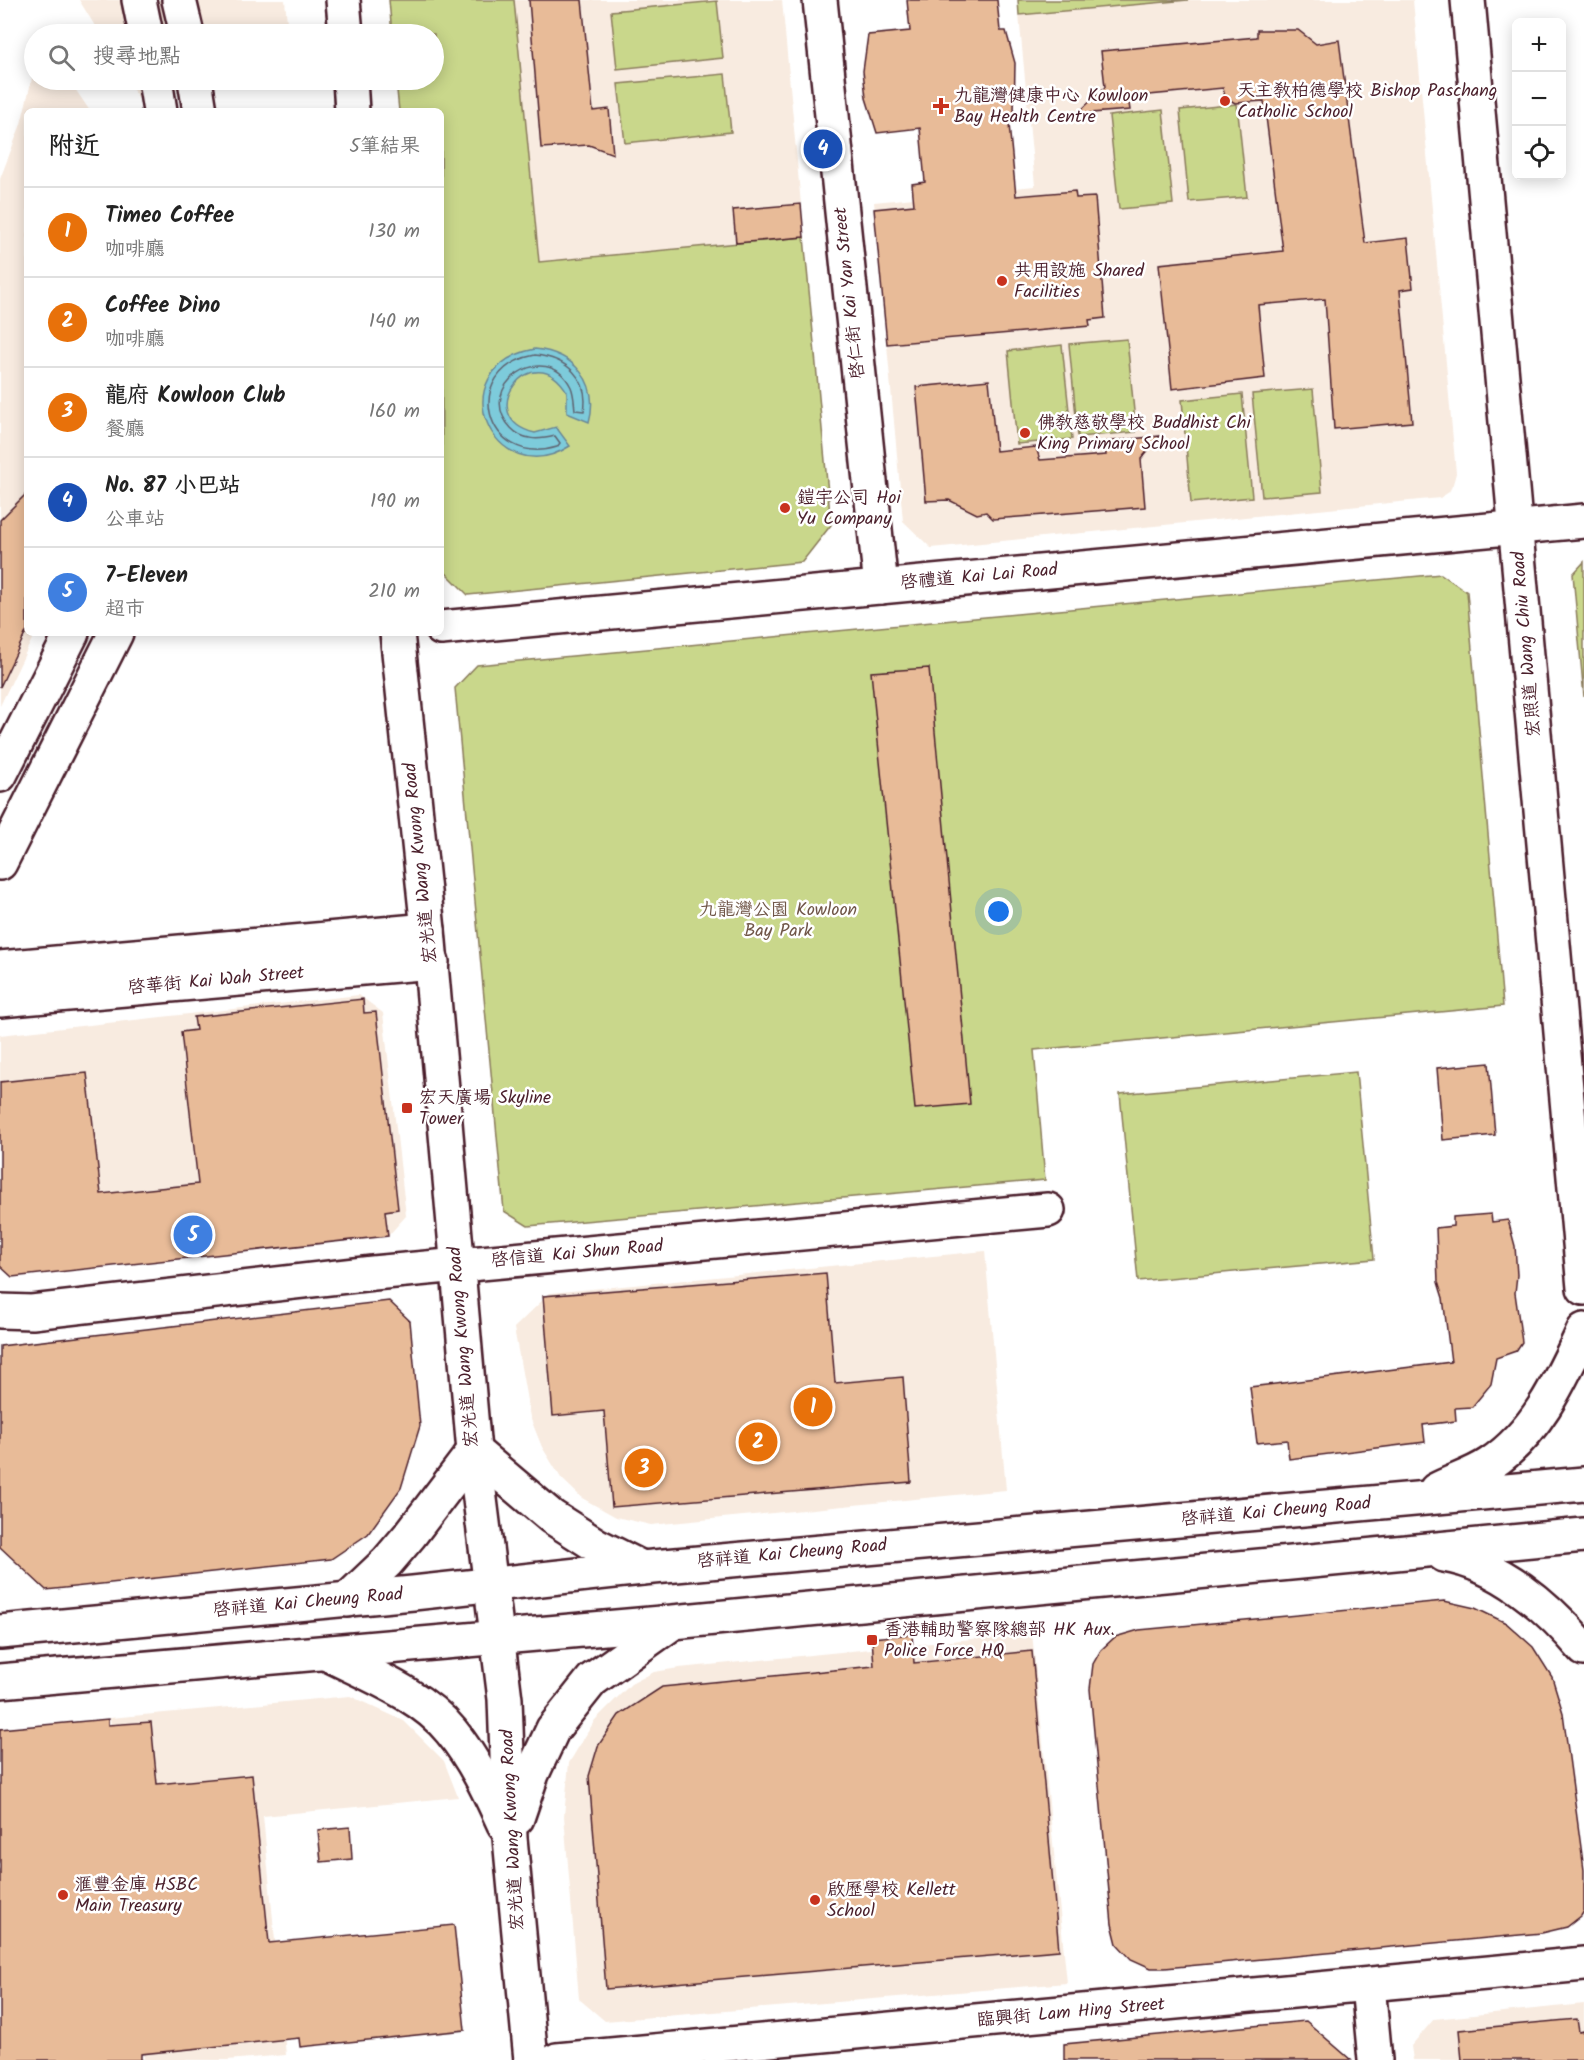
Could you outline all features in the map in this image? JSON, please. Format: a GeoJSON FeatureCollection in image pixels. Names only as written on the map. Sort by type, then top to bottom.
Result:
{"type":"FeatureCollection","features":[{"type":"Feature","properties":{"kind":"main road"},"geometry":{"type":"LineString","coordinates":[[140,0],[144,24]]}},
{"type":"Feature","properties":{"kind":"main road"},"geometry":{"type":"LineString","coordinates":[[179,0],[184,24]]}},
{"type":"Feature","properties":{"kind":"main road"},"geometry":{"type":"LineString","coordinates":[[343,0],[345,24]]}},
{"type":"Feature","properties":{"kind":"main road","name":"啓仁街 Kai Yan Street"},"geometry":{"type":"LineString","coordinates":[[820,0],[881,586]]}},
{"type":"Feature","properties":{"kind":"main road","name":"宏照道 Wang Chiu Road"},"geometry":{"type":"LineString","coordinates":[[1468,0],[1516,527],[1578,1161],[1584,1288]]}},
{"type":"Feature","properties":{"kind":"main road"},"geometry":{"type":"LineString","coordinates":[[157,90],[160,108]]}},
{"type":"Feature","properties":{"kind":"main road"},"geometry":{"type":"LineString","coordinates":[[197,90],[200,108]]}},
{"type":"Feature","properties":{"kind":"main road"},"geometry":{"type":"LineString","coordinates":[[351,90],[352,108]]}},
{"type":"Feature","properties":{"kind":"main road","name":"啓禮道 Kai Lai Road"},"geometry":{"type":"LineString","coordinates":[[444,628],[1584,521]]}},
{"type":"Feature","properties":{"kind":"main road"},"geometry":{"type":"LineString","coordinates":[[0,774],[70,636]]}},
{"type":"Feature","properties":{"kind":"main road"},"geometry":{"type":"LineString","coordinates":[[0,863],[114,636]]}},
{"type":"Feature","properties":{"kind":"main road","name":"宏光道 Wang Kwong Road"},"geometry":{"type":"LineString","coordinates":[[397,636],[430,946],[474,1451],[506,1720],[510,1838],[531,2060]]}},
{"type":"Feature","properties":{"kind":"main road","name":"啓華街 Kai Wah Street"},"geometry":{"type":"LineString","coordinates":[[0,968],[430,946]]}},
{"type":"Feature","properties":{"kind":"main road","name":"啓華街 Kai Wah Street"},"geometry":{"type":"LineString","coordinates":[[0,1000],[430,946]]}},
{"type":"Feature","properties":{"kind":"main road","name":"啓信道 Kai Shun Road"},"geometry":{"type":"LineString","coordinates":[[0,1311],[32,1312],[456,1265],[1048,1210]]}},
{"type":"Feature","properties":{"kind":"main road"},"geometry":{"type":"LineString","coordinates":[[1412,1500],[1490,1464],[1525,1434],[1556,1389],[1584,1330]]}},
{"type":"Feature","properties":{"kind":"main road"},"geometry":{"type":"LineString","coordinates":[[346,1599],[387,1562],[411,1535],[474,1451],[552,1517],[596,1545],[642,1568]]}},
{"type":"Feature","properties":{"kind":"main road","name":"啓祥道 Kai Cheung Road"},"geometry":{"type":"LineString","coordinates":[[0,1632],[642,1568],[1584,1484]]}},
{"type":"Feature","properties":{"kind":"main road"},"geometry":{"type":"LineString","coordinates":[[0,1681],[673,1622],[1584,1535]]}},
{"type":"Feature","properties":{"kind":"main road"},"geometry":{"type":"LineString","coordinates":[[1421,1551],[1466,1558],[1519,1588],[1537,1600],[1584,1649]]}},
{"type":"Feature","properties":{"kind":"main road"},"geometry":{"type":"LineString","coordinates":[[510,1838],[532,1774],[553,1729],[592,1680],[673,1622]]}},
{"type":"Feature","properties":{"kind":"main road"},"geometry":{"type":"LineString","coordinates":[[326,1653],[411,1697],[450,1729],[480,1772],[510,1838]]}},
{"type":"Feature","properties":{"kind":"main road","name":"臨興街 Lam Hing Street"},"geometry":{"type":"LineString","coordinates":[[557,2060],[1584,1965]]}},
{"type":"Feature","properties":{"kind":"main road"},"geometry":{"type":"LineString","coordinates":[[1368,1985],[1375,2060]]}},
{"type":"Feature","properties":{"kind":"shaded area"},"geometry":{"type":"Polygon","coordinates":[[[79,0],[285,0],[287,24],[94,24],[79,0]]]}},
{"type":"Feature","properties":{"kind":"shaded area"},"geometry":{"type":"Polygon","coordinates":[[[514,0],[782,0],[804,237],[538,262],[514,0]]]}},
{"type":"Feature","properties":{"kind":"shaded area"},"geometry":{"type":"Polygon","coordinates":[[[1188,0],[1413,0],[1456,473],[1453,484],[1449,492],[1440,498],[931,548],[903,521],[874,202],[1035,186],[1019,15],[1188,0]]]}},
{"type":"Feature","properties":{"kind":"shaded area"},"geometry":{"type":"Polygon","coordinates":[[[29,90],[76,90],[88,108],[25,108],[29,90]]]}},
{"type":"Feature","properties":{"kind":"shaded area"},"geometry":{"type":"Polygon","coordinates":[[[133,90],[172,90],[142,104],[133,90]]]}},
{"type":"Feature","properties":{"kind":"shaded area"},"geometry":{"type":"Polygon","coordinates":[[[24,112],[24,636],[34,636],[0,706],[0,179],[24,112]]]}},
{"type":"Feature","properties":{"kind":"shaded area","name":"宏天廣場 Skyline Tower"},"geometry":{"type":"Polygon","coordinates":[[[359,995],[383,1013],[406,1216],[388,1236],[12,1277],[0,1266],[0,1035],[359,995]]]}},
{"type":"Feature","properties":{"kind":"shaded area"},"geometry":{"type":"Polygon","coordinates":[[[985,1251],[1006,1490],[651,1525],[616,1517],[582,1498],[561,1478],[542,1447],[530,1417],[514,1328],[550,1293],[985,1251]]]}},
{"type":"Feature","properties":{"kind":"shaded area","name":"啟歷學校 Kellett School"},"geometry":{"type":"Polygon","coordinates":[[[1032,1633],[1067,1983],[605,2021],[579,1999],[564,1816],[569,1763],[595,1720],[631,1684],[654,1672],[679,1668],[1032,1633]]]}},
{"type":"Feature","properties":{"kind":"shaded area"},"geometry":{"type":"Polygon","coordinates":[[[350,1696],[404,1721],[444,1761],[458,1797],[263,1816],[286,2055],[227,2060],[144,2060],[110,1718],[350,1696]]]}},
{"type":"Feature","properties":{"kind":"shaded area"},"geometry":{"type":"Polygon","coordinates":[[[1584,2004],[1584,2060],[1413,2060],[1411,2046],[1434,2019],[1584,2004]]]}},
{"type":"Feature","properties":{"kind":"green space"},"geometry":{"type":"Polygon","coordinates":[[[389,0],[514,0],[539,262],[804,237],[831,525],[802,562],[468,595],[444,571],[444,108],[399,108],[397,90],[444,90],[444,24],[391,24],[389,0]]]}},
{"type":"Feature","properties":{"kind":"green space"},"geometry":{"type":"Polygon","coordinates":[[[1018,0],[1188,0],[1019,15],[1018,0]]]}},
{"type":"Feature","properties":{"kind":"green space"},"geometry":{"type":"Polygon","coordinates":[[[717,1],[723,58],[617,69],[611,11],[717,1]]]}},
{"type":"Feature","properties":{"kind":"green space"},"geometry":{"type":"Polygon","coordinates":[[[725,74],[731,132],[625,143],[618,84],[725,74]]]}},
{"type":"Feature","properties":{"kind":"green space"},"geometry":{"type":"Polygon","coordinates":[[[1237,104],[1247,197],[1189,202],[1180,110],[1237,104]]]}},
{"type":"Feature","properties":{"kind":"green space"},"geometry":{"type":"Polygon","coordinates":[[[1163,110],[1173,204],[1119,209],[1109,116],[1163,110]]]}},
{"type":"Feature","properties":{"kind":"green space"},"geometry":{"type":"Polygon","coordinates":[[[1127,339],[1136,432],[1078,437],[1069,344],[1127,339]]]}},
{"type":"Feature","properties":{"kind":"green space"},"geometry":{"type":"Polygon","coordinates":[[[1062,345],[1072,439],[1017,444],[1008,351],[1062,345]]]}},
{"type":"Feature","properties":{"kind":"green space"},"geometry":{"type":"Polygon","coordinates":[[[1313,389],[1322,492],[1262,497],[1252,394],[1313,389]]]}},
{"type":"Feature","properties":{"kind":"green space"},"geometry":{"type":"Polygon","coordinates":[[[1242,394],[1252,497],[1191,503],[1182,400],[1242,394]]]}},
{"type":"Feature","properties":{"kind":"green space"},"geometry":{"type":"Polygon","coordinates":[[[1584,562],[1584,697],[1573,574],[1584,562]]]}},
{"type":"Feature","properties":{"kind":"green space","name":"九龍灣公園 Kowloon Bay Park"},"geometry":{"type":"Polygon","coordinates":[[[1441,574],[1467,592],[1503,1006],[1034,1050],[1045,1180],[528,1226],[504,1211],[455,688],[477,665],[1441,574]]]}},
{"type":"Feature","properties":{"kind":"green space"},"geometry":{"type":"Polygon","coordinates":[[[1356,1072],[1374,1259],[1138,1281],[1120,1094],[1356,1072]]]}},
{"type":"Feature","properties":{"kind":"water"},"geometry":{"type":"Polygon","coordinates":[[[535,349],[561,356],[572,363],[587,382],[591,394],[589,422],[567,413],[567,392],[553,376],[539,372],[525,376],[514,385],[508,398],[508,412],[517,425],[535,433],[556,427],[570,446],[542,457],[518,454],[500,442],[487,423],[483,401],[489,379],[505,361],[535,349]]]}},
{"type":"Feature","properties":{"kind":"building"},"geometry":{"type":"Polygon","coordinates":[[[529,0],[582,0],[593,111],[609,109],[613,154],[589,145],[541,148],[529,0]]]}},
{"type":"Feature","properties":{"kind":"building"},"geometry":{"type":"Polygon","coordinates":[[[907,0],[997,0],[1000,31],[1006,31],[1015,63],[1014,113],[1008,114],[1016,196],[1075,191],[1076,198],[1095,197],[1105,318],[1089,320],[1090,326],[887,344],[874,209],[914,205],[912,184],[925,182],[920,128],[877,133],[866,98],[863,71],[868,35],[910,31],[907,0]]]}},
{"type":"Feature","properties":{"kind":"building"},"geometry":{"type":"Polygon","coordinates":[[[1257,30],[1298,30],[1316,44],[1339,40],[1365,243],[1408,238],[1413,288],[1400,290],[1412,422],[1334,429],[1325,299],[1258,305],[1265,378],[1172,389],[1159,264],[1283,251],[1264,101],[1235,103],[1225,97],[1223,88],[1128,97],[1130,110],[1077,114],[1105,87],[1101,51],[1257,37],[1257,30]]]}},
{"type":"Feature","properties":{"kind":"building"},"geometry":{"type":"Polygon","coordinates":[[[801,204],[804,237],[736,243],[733,210],[801,204]]]}},
{"type":"Feature","properties":{"kind":"building"},"geometry":{"type":"Polygon","coordinates":[[[989,380],[996,451],[1036,447],[1040,460],[1106,455],[1104,442],[1160,436],[1141,459],[1145,507],[993,519],[986,512],[977,514],[949,500],[926,501],[916,387],[989,380]]]}},
{"type":"Feature","properties":{"kind":"building"},"geometry":{"type":"Polygon","coordinates":[[[24,496],[24,636],[0,687],[0,520],[24,496]]]}},
{"type":"Feature","properties":{"kind":"building"},"geometry":{"type":"Polygon","coordinates":[[[929,668],[970,1104],[915,1109],[871,672],[929,668]]]}},
{"type":"Feature","properties":{"kind":"building","name":"宏天廣場 Skyline Tower"},"geometry":{"type":"Polygon","coordinates":[[[363,999],[364,1013],[376,1012],[398,1209],[385,1211],[388,1236],[12,1277],[0,1266],[0,1082],[87,1073],[101,1194],[198,1184],[181,1032],[196,1030],[194,1017],[363,999]]]}},
{"type":"Feature","properties":{"kind":"building"},"geometry":{"type":"Polygon","coordinates":[[[1489,1063],[1495,1135],[1443,1140],[1437,1068],[1489,1063]]]}},
{"type":"Feature","properties":{"kind":"building"},"geometry":{"type":"Polygon","coordinates":[[[1491,1214],[1492,1222],[1508,1220],[1515,1246],[1517,1275],[1515,1293],[1522,1342],[1516,1351],[1496,1358],[1491,1384],[1472,1407],[1455,1408],[1456,1421],[1423,1425],[1425,1442],[1289,1459],[1287,1440],[1257,1443],[1250,1387],[1451,1362],[1443,1298],[1438,1282],[1436,1228],[1453,1226],[1453,1217],[1491,1214]]]}},
{"type":"Feature","properties":{"kind":"building"},"geometry":{"type":"Polygon","coordinates":[[[826,1273],[835,1383],[903,1377],[911,1482],[612,1507],[604,1411],[553,1416],[543,1296],[826,1273]]]}},
{"type":"Feature","properties":{"kind":"building"},"geometry":{"type":"Polygon","coordinates":[[[389,1301],[410,1321],[420,1426],[401,1488],[368,1534],[331,1559],[46,1590],[0,1547],[0,1346],[389,1301]]]}},
{"type":"Feature","properties":{"kind":"building"},"geometry":{"type":"Polygon","coordinates":[[[1444,1601],[1475,1608],[1506,1623],[1533,1647],[1552,1677],[1563,1713],[1584,1870],[1584,1911],[1581,1916],[1567,1927],[1542,1933],[1165,1968],[1151,1968],[1131,1959],[1117,1944],[1112,1924],[1090,1689],[1093,1664],[1101,1650],[1115,1637],[1139,1630],[1444,1601]]]}},
{"type":"Feature","properties":{"kind":"building","name":"啟歷學校 Kellett School"},"geometry":{"type":"Polygon","coordinates":[[[912,1634],[914,1663],[1032,1651],[1059,1950],[606,1989],[589,1776],[598,1746],[619,1715],[662,1687],[874,1666],[872,1638],[912,1634]]]}},
{"type":"Feature","properties":{"kind":"building"},"geometry":{"type":"Polygon","coordinates":[[[108,1719],[108,1725],[151,1722],[157,1784],[252,1775],[269,1943],[454,1925],[465,2030],[300,2047],[299,2038],[141,2054],[141,2060],[0,2060],[0,1729],[108,1719]]]}},
{"type":"Feature","properties":{"kind":"building"},"geometry":{"type":"Polygon","coordinates":[[[350,1827],[352,1859],[321,1862],[318,1830],[350,1827]]]}},
{"type":"Feature","properties":{"kind":"building"},"geometry":{"type":"Polygon","coordinates":[[[1577,2019],[1579,2032],[1584,2031],[1584,2060],[1462,2060],[1459,2030],[1577,2019]]]}},
{"type":"Feature","properties":{"kind":"building"},"geometry":{"type":"Polygon","coordinates":[[[1306,2021],[1351,2060],[1064,2060],[1064,2044],[1306,2021]]]}},
{"type":"Feature","properties":{"kind":"place","name":"天主教柏德學校 Bishop Paschang Catholic School"},"geometry":{"type":"Point","coordinates":[1225,101]}},
{"type":"Feature","properties":{"kind":"place","name":"九龍灣健康中心 Kowloon Bay Health Centre"},"geometry":{"type":"Point","coordinates":[941,106]}},
{"type":"Feature","properties":{"kind":"place","name":"No. 87 小巴站"},"geometry":{"type":"Point","coordinates":[823,149]}},
{"type":"Feature","properties":{"kind":"place","name":"共用設施 Shared Facilities"},"geometry":{"type":"Point","coordinates":[1002,281]}},
{"type":"Feature","properties":{"kind":"place","name":"佛教慈敬學校 Buddhist Chi King Primary School"},"geometry":{"type":"Point","coordinates":[1025,433]}},
{"type":"Feature","properties":{"kind":"place","name":"鎧宇公司 Hoi Yu Company"},"geometry":{"type":"Point","coordinates":[785,508]}},
{"type":"Feature","properties":{"kind":"place","name":"宏天廣場 Skyline Tower"},"geometry":{"type":"Point","coordinates":[407,1108]}},
{"type":"Feature","properties":{"kind":"place","name":"7-Eleven"},"geometry":{"type":"Point","coordinates":[193,1235]}},
{"type":"Feature","properties":{"kind":"place","name":"Timeo Coffee"},"geometry":{"type":"Point","coordinates":[813,1407]}},
{"type":"Feature","properties":{"kind":"place","name":"Coffee Dino"},"geometry":{"type":"Point","coordinates":[758,1442]}},
{"type":"Feature","properties":{"kind":"place","name":"龍府 Kowloon Club"},"geometry":{"type":"Point","coordinates":[644,1468]}},
{"type":"Feature","properties":{"kind":"place","name":"香港輔助警察隊總部 HK Aux. Police Force HQ"},"geometry":{"type":"Point","coordinates":[872,1640]}},
{"type":"Feature","properties":{"kind":"place","name":"滙豐金庫 HSBC Main Treasury"},"geometry":{"type":"Point","coordinates":[63,1895]}},
{"type":"Feature","properties":{"kind":"place","name":"啟歷學校 Kellett School"},"geometry":{"type":"Point","coordinates":[815,1900]}}]}
